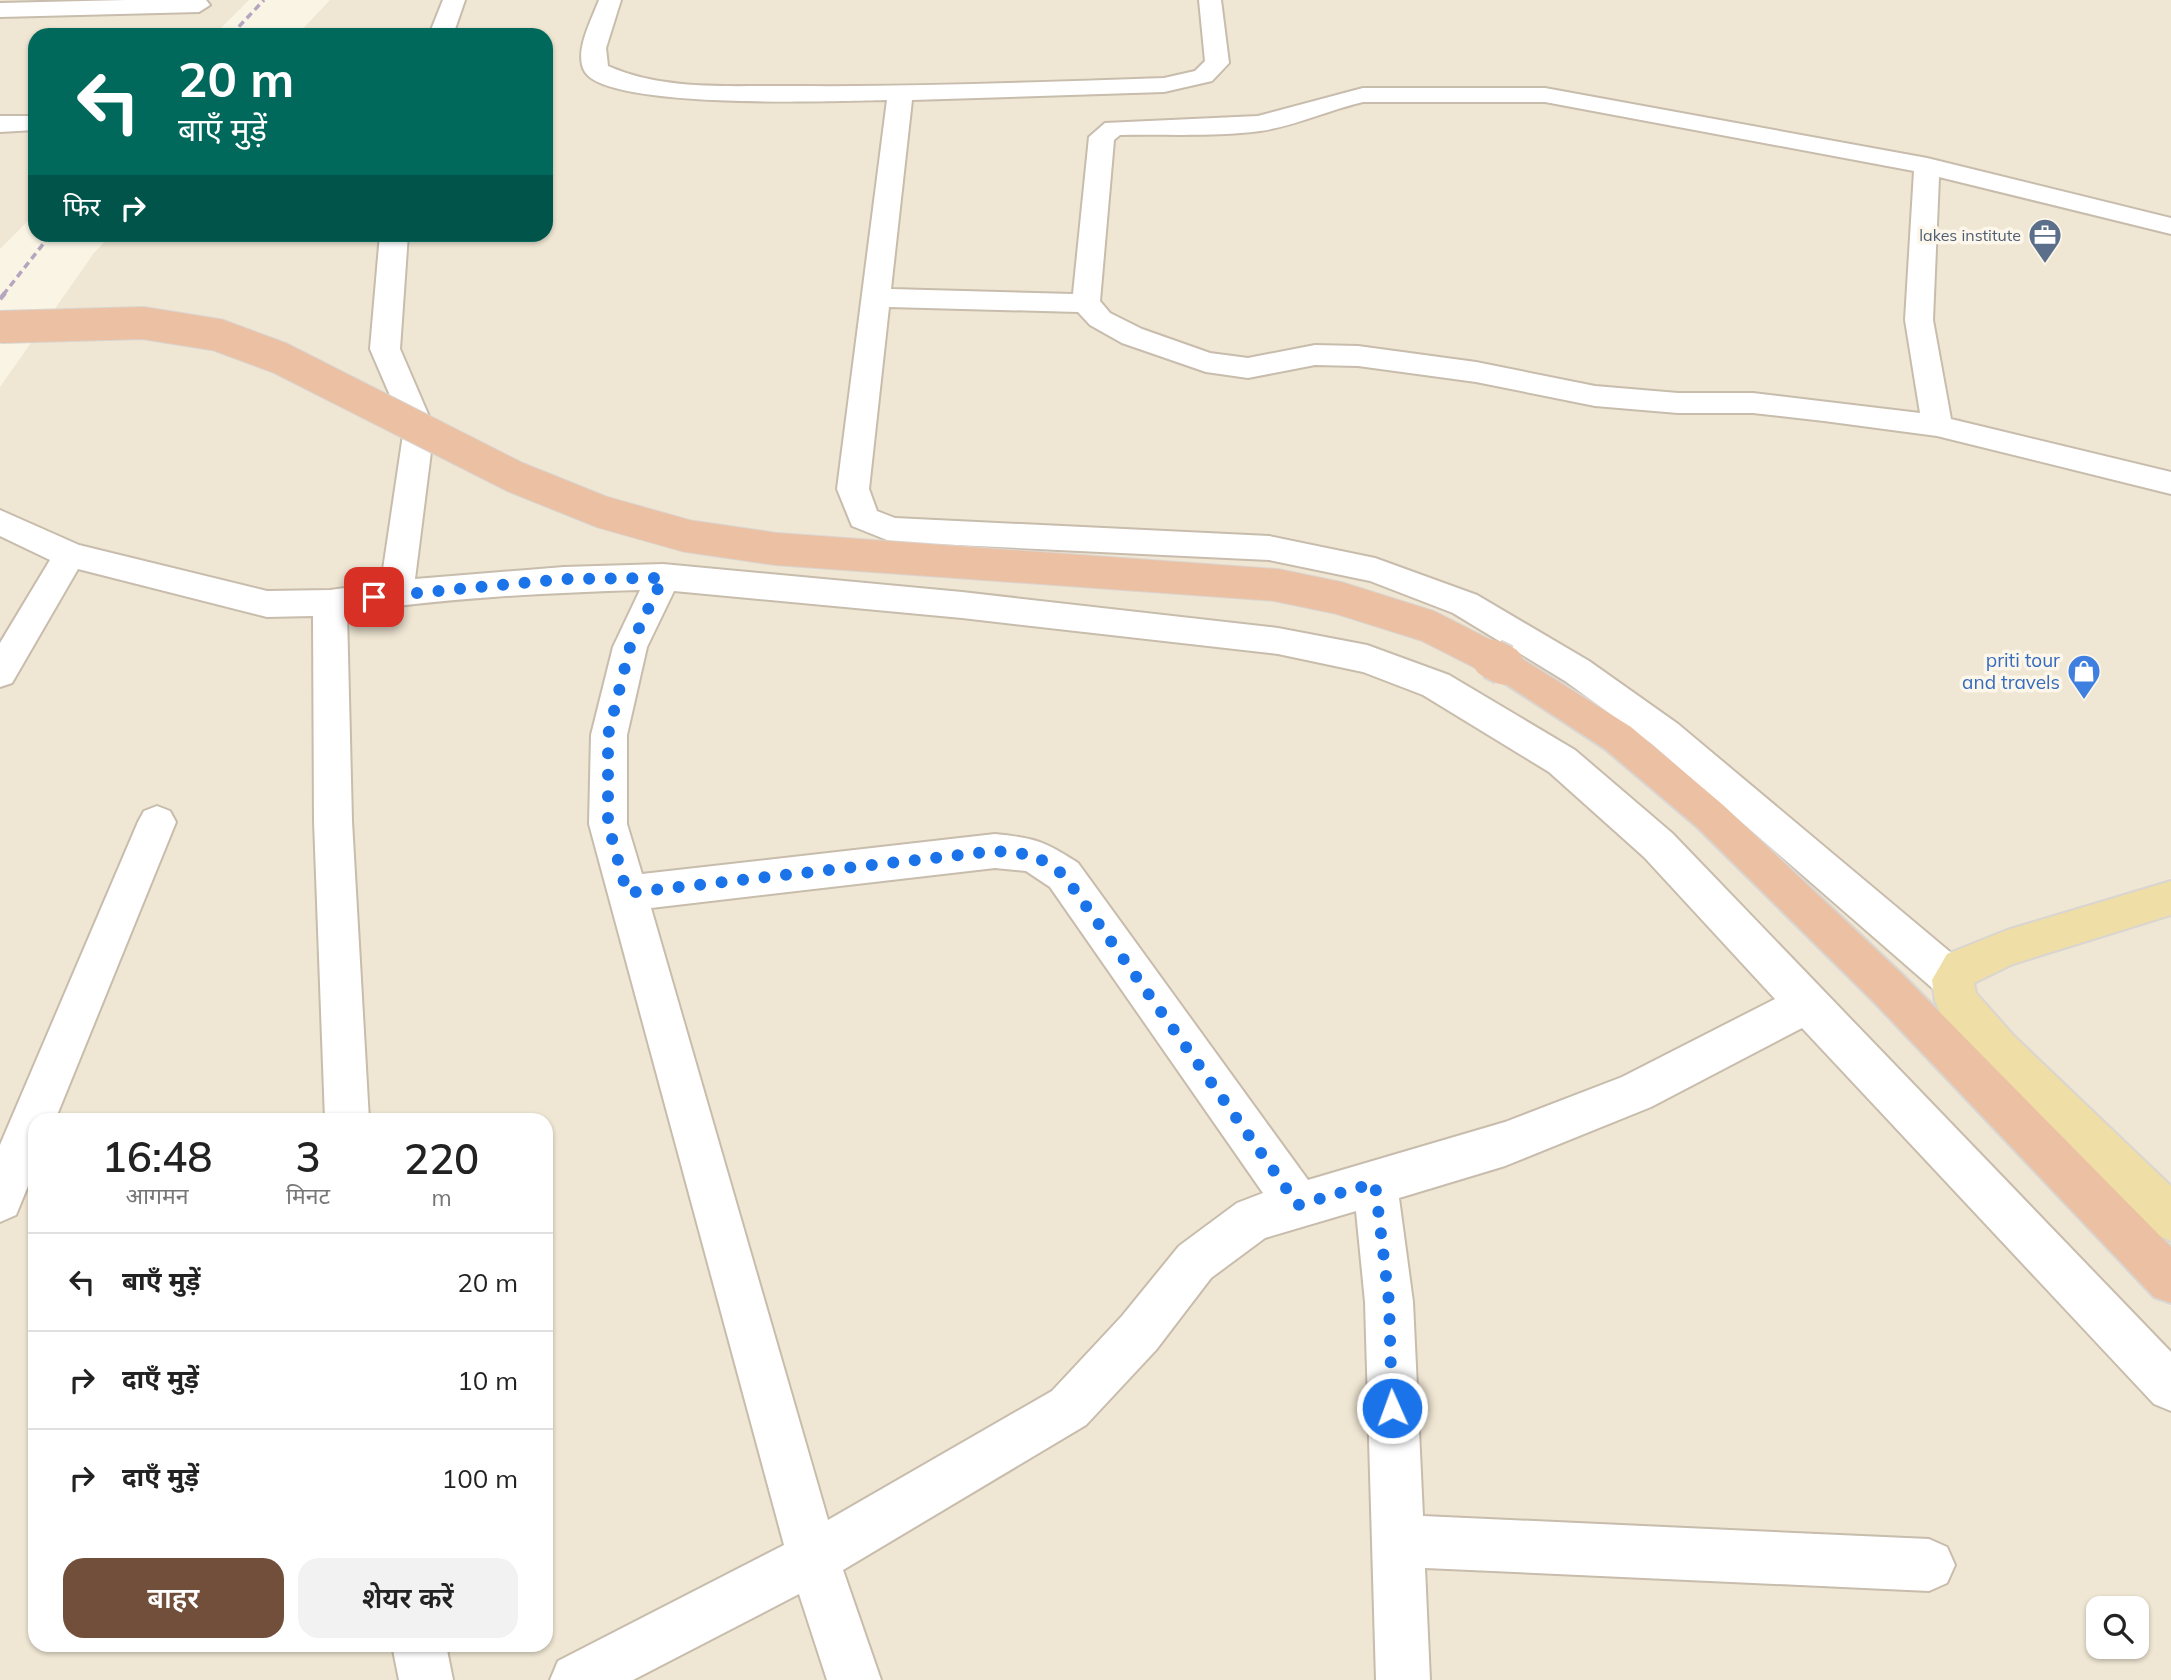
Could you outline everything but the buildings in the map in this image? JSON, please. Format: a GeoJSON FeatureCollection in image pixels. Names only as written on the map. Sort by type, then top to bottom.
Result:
{"type":"FeatureCollection","features":[{"type":"Feature","properties":{"kind":"highway"},"geometry":{"type":"LineString","coordinates":[[0,327],[143,323],[218,335],[280,359],[515,477],[602,512],[687,536],[776,549],[1276,585],[1339,598],[1428,626],[1504,664],[1618,738],[1710,816],[1889,989],[2171,1280]]}},
{"type":"Feature","properties":{"kind":"main road"},"geometry":{"type":"LineString","coordinates":[[2171,898],[2007,948],[1961,967],[1953,980],[1956,1001],[1999,1051],[2171,1218]]}},
{"type":"Feature","properties":{"kind":"street"},"geometry":{"type":"LineString","coordinates":[[443,28],[454,0]]}},
{"type":"Feature","properties":{"kind":"street"},"geometry":{"type":"LineString","coordinates":[[610,0],[594,48],[597,70],[622,84],[678,92],[900,95],[1164,85],[1203,76],[1217,63],[1210,0]]}},
{"type":"Feature","properties":{"kind":"street"},"geometry":{"type":"LineString","coordinates":[[0,10],[199,5]]}},
{"type":"Feature","properties":{"kind":"street"},"geometry":{"type":"LineString","coordinates":[[900,95],[853,489],[863,518],[892,530],[1269,548],[1376,570],[1465,604],[1577,671],[1665,734],[1953,980]]}},
{"type":"Feature","properties":{"kind":"street"},"geometry":{"type":"LineString","coordinates":[[2171,226],[1927,166],[1600,103],[1545,95],[1363,95],[1328,103],[1290,118],[1258,124],[1114,128],[1102,138],[1086,303],[1100,319],[1132,336],[1206,362],[1248,368],[1315,355],[1358,356],[1476,372],[1595,396],[1678,403],[1753,403],[1937,426],[2171,484]]}},
{"type":"Feature","properties":{"kind":"street"},"geometry":{"type":"LineString","coordinates":[[0,124],[28,123]]}},
{"type":"Feature","properties":{"kind":"street"},"geometry":{"type":"LineString","coordinates":[[1927,166],[1919,320],[1937,426]]}},
{"type":"Feature","properties":{"kind":"street"},"geometry":{"type":"LineString","coordinates":[[393,242],[385,349],[419,428],[396,593]]}},
{"type":"Feature","properties":{"kind":"street"},"geometry":{"type":"LineString","coordinates":[[874,299],[1086,303]]}},
{"type":"Feature","properties":{"kind":"street"},"geometry":{"type":"LineString","coordinates":[[0,522],[70,555],[267,604],[331,603],[396,593],[564,579],[663,578],[962,605],[1278,641],[1367,659],[1436,685],[1562,761],[1658,845],[2171,1387]]}},
{"type":"Feature","properties":{"kind":"street"},"geometry":{"type":"LineString","coordinates":[[0,673],[70,555]]}},
{"type":"Feature","properties":{"kind":"street"},"geometry":{"type":"LineString","coordinates":[[663,578],[630,647],[608,735],[608,824],[813,1558],[854,1680]]}},
{"type":"Feature","properties":{"kind":"street"},"geometry":{"type":"LineString","coordinates":[[331,603],[333,821],[347,1113]]}},
{"type":"Feature","properties":{"kind":"street"},"geometry":{"type":"LineString","coordinates":[[36,1113],[157,822]]}},
{"type":"Feature","properties":{"kind":"street"},"geometry":{"type":"LineString","coordinates":[[627,893],[995,851],[1034,855],[1064,875],[1298,1205]]}},
{"type":"Feature","properties":{"kind":"street"},"geometry":{"type":"LineString","coordinates":[[577,1680],[813,1558],[1069,1408],[1139,1333],[1195,1262],[1253,1219],[1505,1144],[1636,1092],[1807,1004]]}},
{"type":"Feature","properties":{"kind":"street"},"geometry":{"type":"LineString","coordinates":[[0,1199],[28,1132]]}},
{"type":"Feature","properties":{"kind":"street"},"geometry":{"type":"LineString","coordinates":[[1375,1183],[1389,1302],[1403,1680]]}},
{"type":"Feature","properties":{"kind":"street"},"geometry":{"type":"LineString","coordinates":[[1396,1541],[1929,1565]]}},
{"type":"Feature","properties":{"kind":"street"},"geometry":{"type":"LineString","coordinates":[[420,1652],[426,1680]]}},
{"type":"Feature","properties":{"kind":"shaded area"},"geometry":{"type":"Polygon","coordinates":[[[0,0],[249,0],[221,28],[28,28],[28,221],[0,249],[0,0]]]}},
{"type":"Feature","properties":{"kind":"shaded area"},"geometry":{"type":"Polygon","coordinates":[[[330,0],[2171,0],[2171,1680],[0,1680],[0,387],[104,242],[553,242],[553,28],[304,28],[330,0]]]}},
{"type":"Feature","properties":{"kind":"railway"},"geometry":{"type":"LineString","coordinates":[[238,28],[264,0]]}},
{"type":"Feature","properties":{"kind":"railway"},"geometry":{"type":"LineString","coordinates":[[3,295],[45,242]]}},
{"type":"Feature","properties":{"kind":"railway"},"geometry":{"type":"LineString","coordinates":[[0,299],[5,293]]}},
{"type":"Feature","properties":{"kind":"place","name":"lakes institute"},"geometry":{"type":"Point","coordinates":[2045,265]}},
{"type":"Feature","properties":{"kind":"place","name":"priti tour and travels"},"geometry":{"type":"Point","coordinates":[2084,701]}},
{"type":"Feature","properties":{"kind":"route"},"geometry":{"type":"LineString","coordinates":[[374,597],[564,579],[663,578],[630,647],[608,735],[608,824],[627,893],[995,851],[1034,855],[1064,875],[1298,1205],[1375,1183],[1389,1302],[1392,1408]]}}]}
